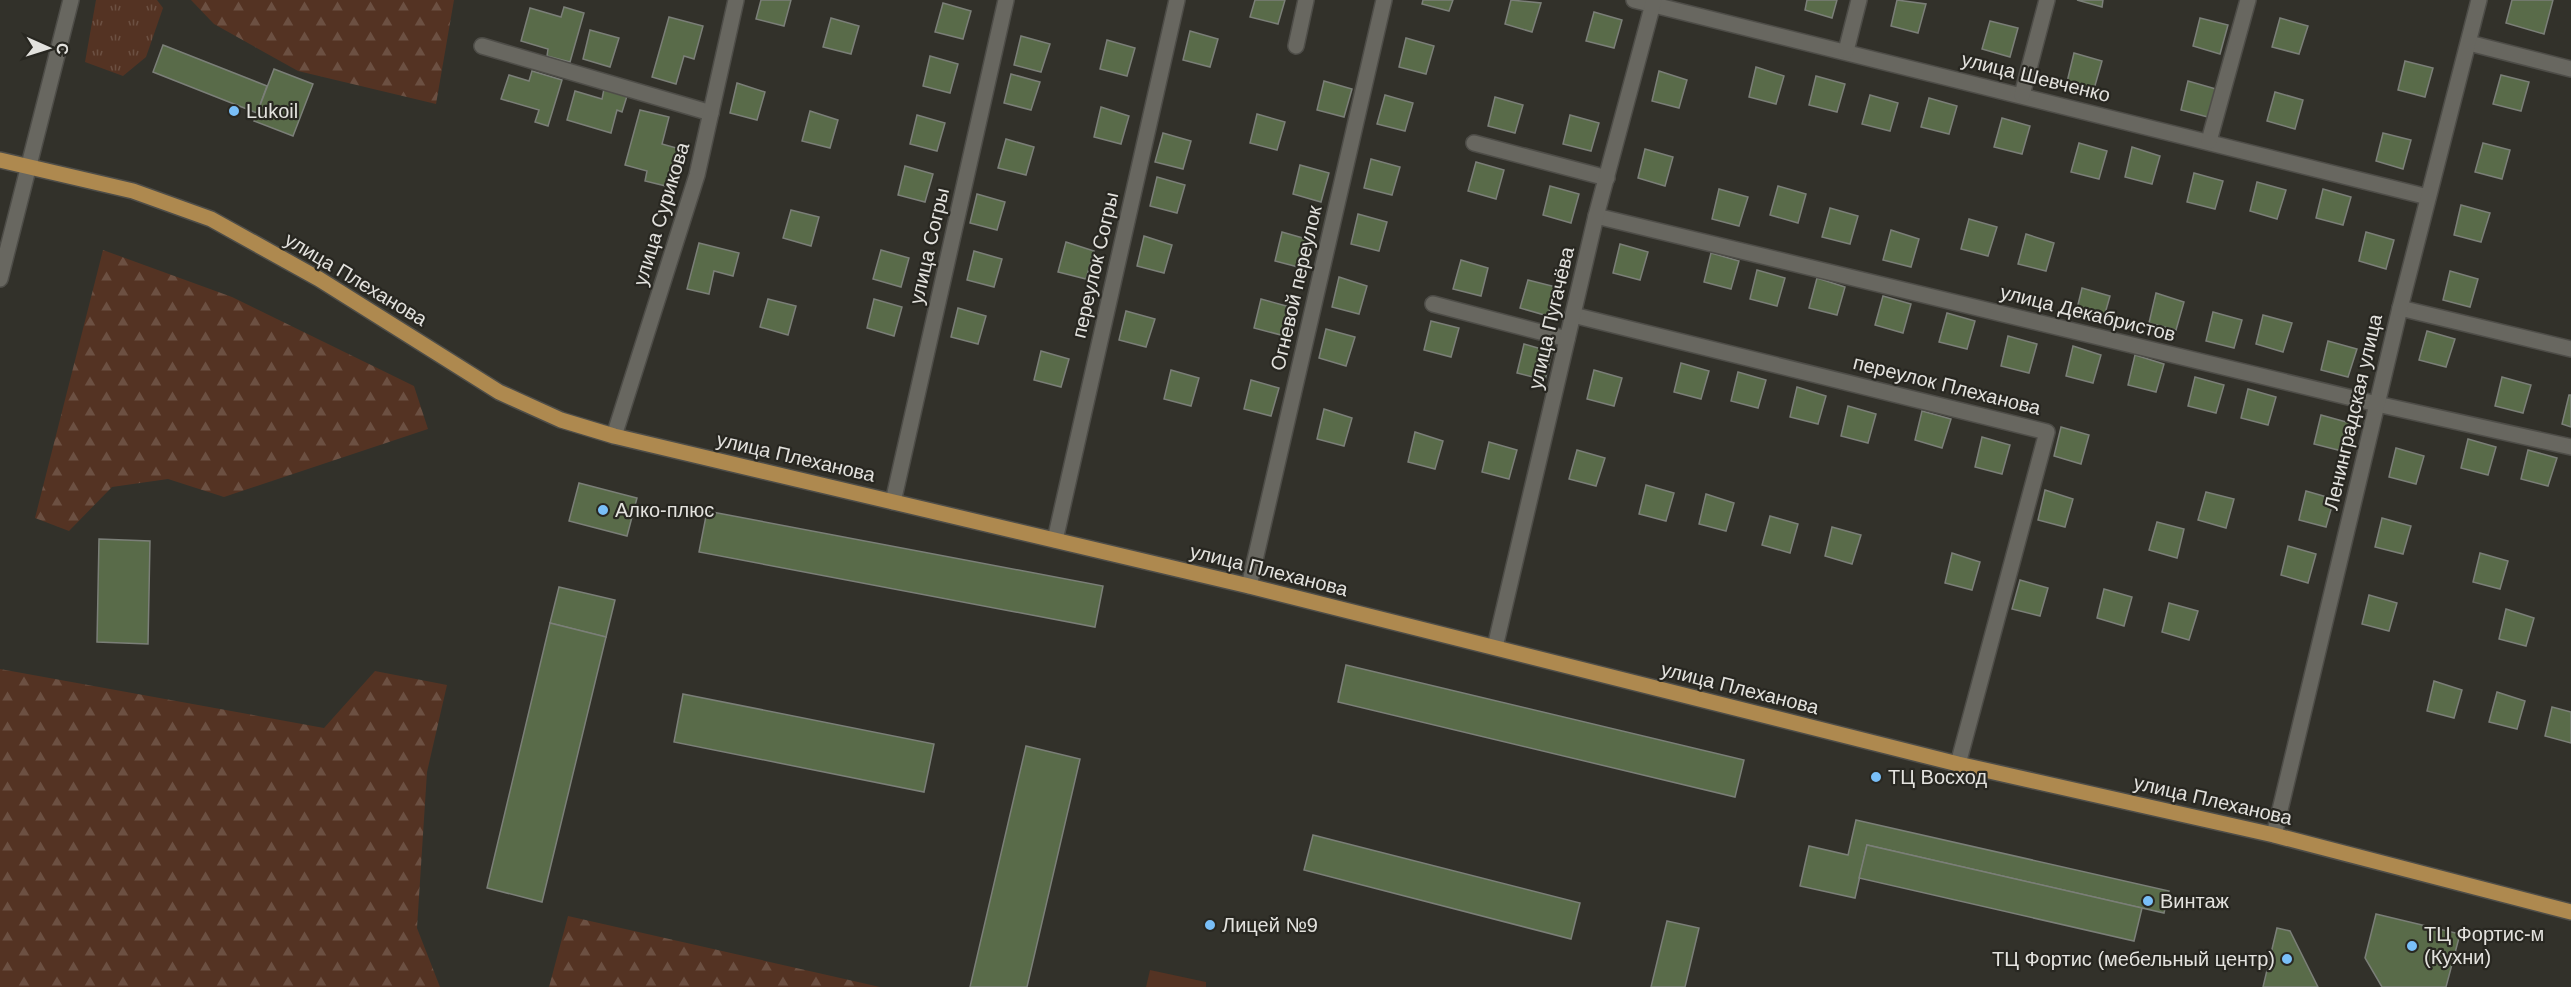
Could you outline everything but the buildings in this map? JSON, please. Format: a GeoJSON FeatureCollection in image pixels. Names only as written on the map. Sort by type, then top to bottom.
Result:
{"type":"FeatureCollection","features":[{"type":"Feature","properties":{"kind":"main road","name":"улица Плеханова"},"geometry":{"type":"LineString","coordinates":[[0,160],[133,190],[211,219],[319,279],[499,392],[561,420],[614,436],[1249,586],[1958,764],[2274,835],[2571,912]]}},
{"type":"Feature","properties":{"kind":"street"},"geometry":{"type":"LineString","coordinates":[[0,279],[27,167],[54,76],[71,0]]}},
{"type":"Feature","properties":{"kind":"street","name":"улица Сурикова"},"geometry":{"type":"LineString","coordinates":[[614,436],[697,175],[736,0]]}},
{"type":"Feature","properties":{"kind":"street","name":"улица Согры"},"geometry":{"type":"LineString","coordinates":[[892,502],[1005,0]]}},
{"type":"Feature","properties":{"kind":"street","name":"переулок Согры"},"geometry":{"type":"LineString","coordinates":[[1055,540],[1177,0]]}},
{"type":"Feature","properties":{"kind":"street"},"geometry":{"type":"LineString","coordinates":[[1296,46],[1306,0]]}},
{"type":"Feature","properties":{"kind":"street","name":"Огневой переулок"},"geometry":{"type":"LineString","coordinates":[[1249,586],[1384,0]]}},
{"type":"Feature","properties":{"kind":"street","name":"улица Шевченко"},"geometry":{"type":"LineString","coordinates":[[1634,0],[1654,2],[2428,197]]}},
{"type":"Feature","properties":{"kind":"street"},"geometry":{"type":"LineString","coordinates":[[1846,51],[1859,0]]}},
{"type":"Feature","properties":{"kind":"street"},"geometry":{"type":"LineString","coordinates":[[2022,95],[2047,0]]}},
{"type":"Feature","properties":{"kind":"street"},"geometry":{"type":"LineString","coordinates":[[2209,141],[2248,0]]}},
{"type":"Feature","properties":{"kind":"street","name":"Ленинградская улица"},"geometry":{"type":"LineString","coordinates":[[2274,835],[2400,308],[2479,0]]}},
{"type":"Feature","properties":{"kind":"street","name":"улица Пугачёва"},"geometry":{"type":"LineString","coordinates":[[1495,647],[1596,216],[1654,2]]}},
{"type":"Feature","properties":{"kind":"street"},"geometry":{"type":"LineString","coordinates":[[2469,43],[2571,69]]}},
{"type":"Feature","properties":{"kind":"street"},"geometry":{"type":"LineString","coordinates":[[482,46],[711,113]]}},
{"type":"Feature","properties":{"kind":"street"},"geometry":{"type":"LineString","coordinates":[[1474,143],[1607,178]]}},
{"type":"Feature","properties":{"kind":"street","name":"улица Декабристов"},"geometry":{"type":"LineString","coordinates":[[1596,216],[2377,404],[2571,447]]}},
{"type":"Feature","properties":{"kind":"street"},"geometry":{"type":"LineString","coordinates":[[1433,304],[1567,339]]}},
{"type":"Feature","properties":{"kind":"street"},"geometry":{"type":"LineString","coordinates":[[2400,308],[2571,349]]}},
{"type":"Feature","properties":{"kind":"street","name":"переулок Плеханова"},"geometry":{"type":"LineString","coordinates":[[1573,315],[2047,432],[1958,764]]}},
{"type":"Feature","properties":{"kind":"green space"},"geometry":{"type":"Polygon","coordinates":[[[96,0],[157,0],[163,8],[146,57],[123,76],[85,62],[96,0]]]}},
{"type":"Feature","properties":{"kind":"green space"},"geometry":{"type":"Polygon","coordinates":[[[191,0],[454,0],[436,104],[298,71],[214,24],[191,0]]]}},
{"type":"Feature","properties":{"kind":"green space"},"geometry":{"type":"Polygon","coordinates":[[[103,250],[232,297],[414,386],[428,429],[224,497],[168,479],[112,487],[69,531],[35,518],[103,250]]]}},
{"type":"Feature","properties":{"kind":"green space"},"geometry":{"type":"Polygon","coordinates":[[[0,669],[324,728],[375,671],[447,685],[427,772],[417,928],[440,987],[0,987],[0,669]]]}},
{"type":"Feature","properties":{"kind":"green space"},"geometry":{"type":"Polygon","coordinates":[[[568,916],[880,987],[549,987],[568,916]]]}},
{"type":"Feature","properties":{"kind":"green space"},"geometry":{"type":"Polygon","coordinates":[[[1150,970],[1206,982],[1206,987],[1146,987],[1150,970]]]}},
{"type":"Feature","properties":{"kind":"place","name":"Lukoil"},"geometry":{"type":"Point","coordinates":[234,111]}},
{"type":"Feature","properties":{"kind":"place","name":"Алко-плюс"},"geometry":{"type":"Point","coordinates":[603,510]}},
{"type":"Feature","properties":{"kind":"place","name":"ТЦ Восход"},"geometry":{"type":"Point","coordinates":[1876,777]}},
{"type":"Feature","properties":{"kind":"place","name":"Винтаж"},"geometry":{"type":"Point","coordinates":[2148,901]}},
{"type":"Feature","properties":{"kind":"place","name":"Лицей №9"},"geometry":{"type":"Point","coordinates":[1210,925]}},
{"type":"Feature","properties":{"kind":"place","name":"ТЦ Фортис-м (Кухни)"},"geometry":{"type":"Point","coordinates":[2412,946]}},
{"type":"Feature","properties":{"kind":"place","name":"ТЦ Фортис (мебельный центр)"},"geometry":{"type":"Point","coordinates":[2287,959]}}]}
